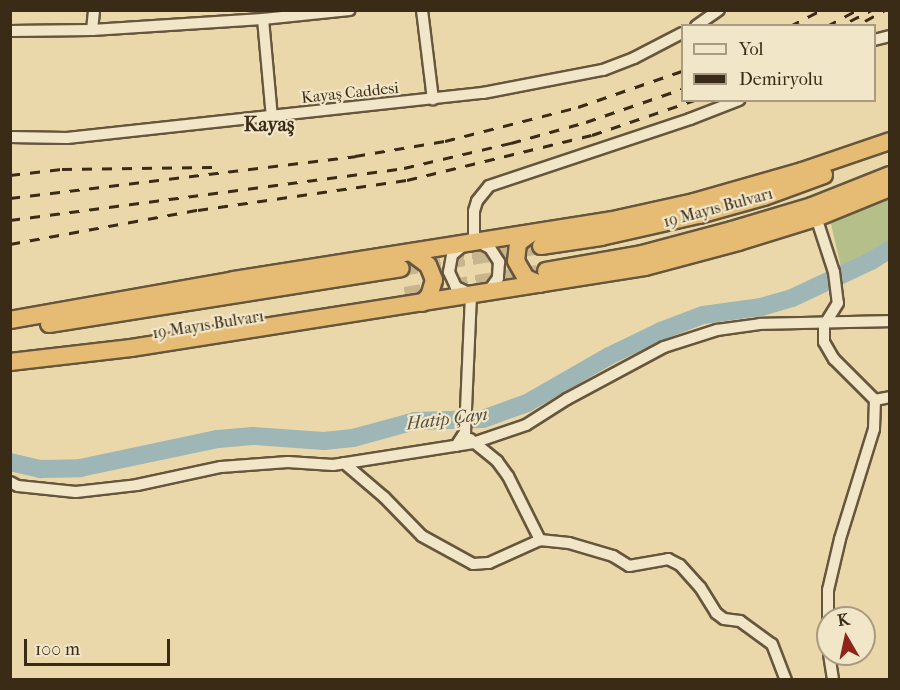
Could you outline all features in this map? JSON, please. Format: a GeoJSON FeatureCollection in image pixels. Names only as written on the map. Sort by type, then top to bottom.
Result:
{"type":"FeatureCollection","features":[{"type":"Feature","properties":{"kind":"highway"},"geometry":{"type":"LineString","coordinates":[[888,145],[694,202],[518,243],[516,261],[526,278],[645,267],[738,242],[814,212],[890,188]]}},
{"type":"Feature","properties":{"kind":"highway"},"geometry":{"type":"LineString","coordinates":[[814,212],[890,175]]}},
{"type":"Feature","properties":{"kind":"highway"},"geometry":{"type":"LineString","coordinates":[[10,320],[234,280],[472,243],[536,240]]}},
{"type":"Feature","properties":{"kind":"highway"},"geometry":{"type":"LineString","coordinates":[[412,253],[428,265],[434,280],[429,296],[422,303]]}},
{"type":"Feature","properties":{"kind":"highway","name":"19 Mayıs Bulvarı"},"geometry":{"type":"LineString","coordinates":[[10,331],[401,268]]}},
{"type":"Feature","properties":{"kind":"highway"},"geometry":{"type":"LineString","coordinates":[[10,362],[120,350],[422,303],[543,278]]}},
{"type":"Feature","properties":{"kind":"highway","name":"19 Mayıs Bulvarı"},"geometry":{"type":"LineString","coordinates":[[10,356],[405,295]]}},
{"type":"Feature","properties":{"kind":"street"},"geometry":{"type":"LineString","coordinates":[[92,30],[94,10]]}},
{"type":"Feature","properties":{"kind":"street"},"geometry":{"type":"LineString","coordinates":[[208,10],[208,23]]}},
{"type":"Feature","properties":{"kind":"street"},"geometry":{"type":"LineString","coordinates":[[10,31],[92,30],[208,23],[350,10]]}},
{"type":"Feature","properties":{"kind":"street"},"geometry":{"type":"LineString","coordinates":[[422,10],[433,99]]}},
{"type":"Feature","properties":{"kind":"street"},"geometry":{"type":"LineString","coordinates":[[699,24],[719,10]]}},
{"type":"Feature","properties":{"kind":"street"},"geometry":{"type":"LineString","coordinates":[[263,19],[272,117]]}},
{"type":"Feature","properties":{"kind":"street","name":"Kayaş Caddesi"},"geometry":{"type":"LineString","coordinates":[[10,137],[67,138],[433,99],[522,87],[603,70],[634,58],[681,34]]}},
{"type":"Feature","properties":{"kind":"street"},"geometry":{"type":"LineString","coordinates":[[472,243],[474,210],[477,201],[489,186],[735,102]]}},
{"type":"Feature","properties":{"kind":"street"},"geometry":{"type":"LineString","coordinates":[[814,212],[834,272],[838,303],[824,325],[824,342],[834,359],[876,400],[874,429],[840,538],[828,590],[828,606]]}},
{"type":"Feature","properties":{"kind":"street"},"geometry":{"type":"LineString","coordinates":[[456,446],[465,432],[479,293],[498,278],[499,262],[490,248],[472,243],[452,255],[448,272],[456,287],[479,293]]}},
{"type":"Feature","properties":{"kind":"street"},"geometry":{"type":"LineString","coordinates":[[10,482],[18,486],[76,492],[137,485],[221,467],[288,462],[344,463],[473,443],[526,425],[567,399],[664,347],[717,330],[760,324],[824,325],[890,321]]}},
{"type":"Feature","properties":{"kind":"street"},"geometry":{"type":"LineString","coordinates":[[876,400],[890,397]]}},
{"type":"Feature","properties":{"kind":"street"},"geometry":{"type":"LineString","coordinates":[[465,432],[473,443],[497,461],[508,476],[540,540]]}},
{"type":"Feature","properties":{"kind":"street"},"geometry":{"type":"LineString","coordinates":[[344,463],[384,497],[422,536],[473,564],[489,563],[540,540],[569,543],[613,556],[629,566],[668,559],[680,565],[705,593],[716,613],[723,619],[740,621],[772,644],[786,680]]}},
{"type":"Feature","properties":{"kind":"green space"},"geometry":{"type":"Polygon","coordinates":[[[889,197],[889,241],[878,253],[842,271],[830,220],[889,197]]]}},
{"type":"Feature","properties":{"kind":"waterway","name":"Hatip Çayı"},"geometry":{"type":"LineString","coordinates":[[10,462],[41,469],[80,468],[218,439],[253,436],[324,441],[353,438],[415,421],[483,419],[527,403],[609,356],[661,331],[703,315],[761,307],[792,298],[871,261],[890,249]]}},
{"type":"Feature","properties":{"kind":"tunnel"},"geometry":{"type":"LineString","coordinates":[[401,268],[541,246]]}},
{"type":"Feature","properties":{"kind":"tunnel"},"geometry":{"type":"LineString","coordinates":[[405,295],[537,273]]}},
{"type":"Feature","properties":{"kind":"railway"},"geometry":{"type":"LineString","coordinates":[[794,24],[822,10]]}},
{"type":"Feature","properties":{"kind":"railway"},"geometry":{"type":"LineString","coordinates":[[831,24],[857,10]]}},
{"type":"Feature","properties":{"kind":"railway"},"geometry":{"type":"LineString","coordinates":[[850,21],[872,10]]}},
{"type":"Feature","properties":{"kind":"railway"},"geometry":{"type":"LineString","coordinates":[[865,21],[885,10]]}},
{"type":"Feature","properties":{"kind":"railway"},"geometry":{"type":"LineString","coordinates":[[10,198],[355,156],[445,141],[578,107],[681,71]]}},
{"type":"Feature","properties":{"kind":"railway"},"geometry":{"type":"LineString","coordinates":[[10,220],[404,168],[511,143],[586,122],[681,89]]}},
{"type":"Feature","properties":{"kind":"railway"},"geometry":{"type":"LineString","coordinates":[[10,244],[198,210],[407,180],[592,135],[689,102]]}},
{"type":"Feature","properties":{"kind":"railway"},"geometry":{"type":"LineString","coordinates":[[10,175],[62,169],[212,167]]}},
{"type":"Feature","properties":{"kind":"district","name":"Kayaş"},"geometry":{"type":"Point","coordinates":[269,124]}}]}
